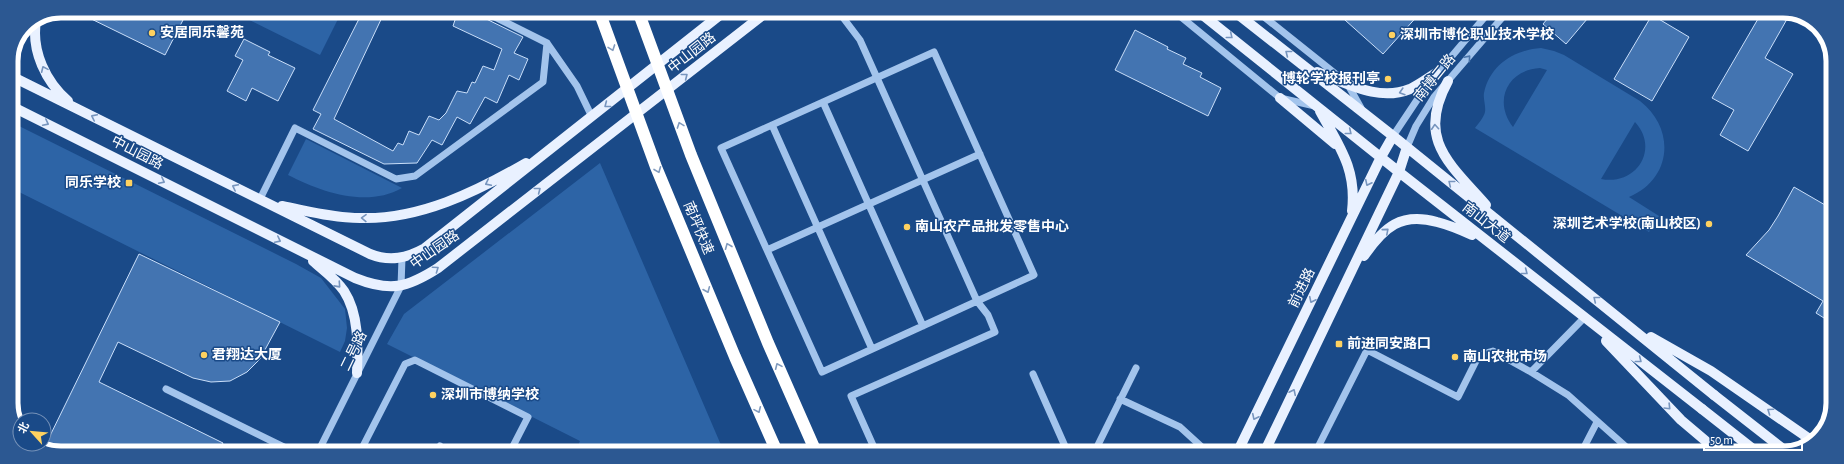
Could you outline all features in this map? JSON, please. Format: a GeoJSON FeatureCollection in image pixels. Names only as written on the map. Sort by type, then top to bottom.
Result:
{"type":"FeatureCollection","features":[{"type":"Feature","properties":{"kind":"highway","name":"南坪快速"},"geometry":{"type":"LineString","coordinates":[[602,18],[656,167],[735,357],[774,446]]}},
{"type":"Feature","properties":{"kind":"highway","name":"南坪快速"},"geometry":{"type":"LineString","coordinates":[[641,18],[691,155],[768,343],[813,446]]}},
{"type":"Feature","properties":{"kind":"main road","name":"中山园路"},"geometry":{"type":"LineString","coordinates":[[18,80],[370,254],[380,258],[402,258],[415,254],[425,248],[716,18]]}},
{"type":"Feature","properties":{"kind":"main road","name":"中山园路"},"geometry":{"type":"LineString","coordinates":[[18,110],[299,250],[371,284],[389,287],[401,286],[425,277],[438,268],[759,18]]}},
{"type":"Feature","properties":{"kind":"main road","name":"南山大道"},"geometry":{"type":"LineString","coordinates":[[1207,18],[1494,247],[1749,446]]}},
{"type":"Feature","properties":{"kind":"main road","name":"南山大道"},"geometry":{"type":"LineString","coordinates":[[1243,18],[1407,147],[1778,446]]}},
{"type":"Feature","properties":{"kind":"main road"},"geometry":{"type":"LineString","coordinates":[[36,26],[36,45],[41,63],[49,80],[61,95],[77,109]]}},
{"type":"Feature","properties":{"kind":"main road"},"geometry":{"type":"LineString","coordinates":[[1308,69],[1365,91],[1381,94],[1394,94],[1410,89],[1436,73]]}},
{"type":"Feature","properties":{"kind":"main road"},"geometry":{"type":"LineString","coordinates":[[1448,81],[1439,97],[1435,115],[1435,132],[1438,144],[1452,166],[1505,226]]}},
{"type":"Feature","properties":{"kind":"main road"},"geometry":{"type":"LineString","coordinates":[[1280,98],[1332,140],[1340,150]]}},
{"type":"Feature","properties":{"kind":"main road"},"geometry":{"type":"LineString","coordinates":[[1319,107],[1350,172],[1353,185],[1351,219]]}},
{"type":"Feature","properties":{"kind":"main road","name":"前进路"},"geometry":{"type":"LineString","coordinates":[[1240,446],[1381,157],[1393,136]]}},
{"type":"Feature","properties":{"kind":"main road"},"geometry":{"type":"LineString","coordinates":[[270,204],[359,218],[379,218],[403,215],[424,210],[465,194],[501,176],[558,143]]}},
{"type":"Feature","properties":{"kind":"main road"},"geometry":{"type":"LineString","coordinates":[[1267,446],[1399,172],[1407,147]]}},
{"type":"Feature","properties":{"kind":"main road"},"geometry":{"type":"LineString","coordinates":[[1345,284],[1373,244],[1388,229],[1402,221],[1414,218],[1444,224],[1465,232],[1494,247]]}},
{"type":"Feature","properties":{"kind":"main road"},"geometry":{"type":"LineString","coordinates":[[299,250],[335,281],[344,291],[350,302],[357,334],[357,373]]}},
{"type":"Feature","properties":{"kind":"main road"},"geometry":{"type":"LineString","coordinates":[[1584,318],[1681,420],[1712,446]]}},
{"type":"Feature","properties":{"kind":"main road"},"geometry":{"type":"LineString","coordinates":[[1627,324],[1711,371],[1808,438]]}},
{"type":"Feature","properties":{"kind":"street"},"geometry":{"type":"LineString","coordinates":[[497,18],[547,43],[577,86],[592,117]]}},
{"type":"Feature","properties":{"kind":"street"},"geometry":{"type":"LineString","coordinates":[[843,18],[860,40],[977,301],[988,315],[995,332],[851,396],[873,446]]}},
{"type":"Feature","properties":{"kind":"street"},"geometry":{"type":"LineString","coordinates":[[1182,18],[1280,98],[1319,107]]}},
{"type":"Feature","properties":{"kind":"street"},"geometry":{"type":"LineString","coordinates":[[1265,18],[1346,83],[1363,112]]}},
{"type":"Feature","properties":{"kind":"street","name":"南博二路"},"geometry":{"type":"LineString","coordinates":[[1393,136],[1415,101],[1436,73],[1485,18]]}},
{"type":"Feature","properties":{"kind":"street","name":"南博二路"},"geometry":{"type":"LineString","coordinates":[[1407,147],[1424,110],[1503,18]]}},
{"type":"Feature","properties":{"kind":"street"},"geometry":{"type":"LineString","coordinates":[[260,199],[295,128],[396,179],[416,176],[543,82],[547,43]]}},
{"type":"Feature","properties":{"kind":"street"},"geometry":{"type":"LineString","coordinates":[[934,52],[1034,275],[822,372],[721,148],[877,78],[934,52]]}},
{"type":"Feature","properties":{"kind":"street"},"geometry":{"type":"LineString","coordinates":[[823,102],[924,326]]}},
{"type":"Feature","properties":{"kind":"street"},"geometry":{"type":"LineString","coordinates":[[772,125],[872,349]]}},
{"type":"Feature","properties":{"kind":"street"},"geometry":{"type":"LineString","coordinates":[[767,250],[980,154]]}},
{"type":"Feature","properties":{"kind":"street","name":"二号路"},"geometry":{"type":"LineString","coordinates":[[321,446],[401,286],[402,258]]}},
{"type":"Feature","properties":{"kind":"street"},"geometry":{"type":"LineString","coordinates":[[1530,372],[1584,318]]}},
{"type":"Feature","properties":{"kind":"street"},"geometry":{"type":"LineString","coordinates":[[1321,446],[1367,350],[1458,397],[1480,354],[1493,351],[1568,395],[1625,446]]}},
{"type":"Feature","properties":{"kind":"street"},"geometry":{"type":"LineString","coordinates":[[363,446],[405,364],[415,360],[528,417],[513,446]]}},
{"type":"Feature","properties":{"kind":"street"},"geometry":{"type":"LineString","coordinates":[[1097,446],[1136,368]]}},
{"type":"Feature","properties":{"kind":"street"},"geometry":{"type":"LineString","coordinates":[[1033,374],[1065,446]]}},
{"type":"Feature","properties":{"kind":"street"},"geometry":{"type":"LineString","coordinates":[[166,389],[282,446]]}},
{"type":"Feature","properties":{"kind":"street"},"geometry":{"type":"LineString","coordinates":[[1120,399],[1180,427],[1201,446]]}},
{"type":"Feature","properties":{"kind":"street"},"geometry":{"type":"LineString","coordinates":[[1585,446],[1597,422]]}},
{"type":"Feature","properties":{"kind":"shaded area"},"geometry":{"type":"Polygon","coordinates":[[[245,18],[338,18],[320,55],[245,18]]]}},
{"type":"Feature","properties":{"kind":"shaded area"},"geometry":{"type":"Polygon","coordinates":[[[1541,48],[1564,55],[1640,101],[1652,112],[1660,125],[1664,139],[1664,153],[1661,166],[1654,178],[1643,189],[1629,197],[1659,216],[1649,232],[1475,128],[1484,114],[1484,93],[1492,74],[1505,61],[1531,49],[1541,48]],[[1540,68],[1519,74],[1507,88],[1504,97],[1504,107],[1507,117],[1513,127],[1547,70],[1540,68]],[[1635,122],[1601,179],[1614,180],[1625,177],[1634,171],[1640,163],[1644,154],[1645,143],[1642,132],[1635,122]]]}},
{"type":"Feature","properties":{"kind":"shaded area"},"geometry":{"type":"Polygon","coordinates":[[[18,125],[296,264],[321,278],[345,309],[347,328],[345,341],[340,352],[18,191],[18,125]]]}},
{"type":"Feature","properties":{"kind":"shaded area"},"geometry":{"type":"Polygon","coordinates":[[[306,139],[402,188],[388,194],[374,197],[359,197],[329,192],[288,175],[306,139]]]}},
{"type":"Feature","properties":{"kind":"shaded area"},"geometry":{"type":"Polygon","coordinates":[[[600,163],[721,446],[578,446],[580,441],[387,344],[404,314],[600,163]]]}},
{"type":"Feature","properties":{"kind":"building","name":"安居同乐馨苑"},"geometry":{"type":"Polygon","coordinates":[[[89,18],[179,18],[183,20],[165,55],[89,18]]]}},
{"type":"Feature","properties":{"kind":"building"},"geometry":{"type":"Polygon","coordinates":[[[359,18],[382,18],[334,119],[393,151],[398,143],[403,145],[409,131],[419,135],[429,116],[439,120],[446,113],[457,91],[467,93],[472,82],[475,83],[483,66],[494,70],[502,49],[453,26],[456,18],[484,18],[523,37],[514,53],[528,59],[519,80],[509,75],[497,103],[485,97],[470,124],[457,117],[442,145],[432,140],[417,163],[384,164],[313,129],[321,114],[313,110],[359,18]]]}},
{"type":"Feature","properties":{"kind":"building"},"geometry":{"type":"Polygon","coordinates":[[[1343,18],[1416,18],[1383,54],[1343,18]]]}},
{"type":"Feature","properties":{"kind":"building"},"geometry":{"type":"Polygon","coordinates":[[[1548,18],[1588,18],[1566,44],[1543,24],[1548,18]]]}},
{"type":"Feature","properties":{"kind":"building"},"geometry":{"type":"Polygon","coordinates":[[[1650,18],[1657,18],[1689,37],[1652,101],[1614,79],[1650,18]]]}},
{"type":"Feature","properties":{"kind":"building"},"geometry":{"type":"Polygon","coordinates":[[[1759,18],[1787,18],[1765,58],[1793,74],[1748,151],[1720,135],[1734,110],[1712,98],[1759,18]]]}},
{"type":"Feature","properties":{"kind":"building"},"geometry":{"type":"Polygon","coordinates":[[[1135,30],[1168,47],[1167,49],[1186,58],[1183,64],[1202,73],[1200,77],[1221,88],[1208,116],[1115,70],[1135,30]]]}},
{"type":"Feature","properties":{"kind":"building"},"geometry":{"type":"Polygon","coordinates":[[[244,39],[270,52],[268,55],[295,68],[278,101],[252,88],[246,101],[227,91],[243,60],[235,56],[244,39]]]}},
{"type":"Feature","properties":{"kind":"building"},"geometry":{"type":"Polygon","coordinates":[[[1794,187],[1826,206],[1826,319],[1816,313],[1823,301],[1746,255],[1769,230],[1794,187]]]}},
{"type":"Feature","properties":{"kind":"building","name":"君翔达大厦"},"geometry":{"type":"Polygon","coordinates":[[[139,254],[280,322],[260,359],[247,372],[230,381],[211,382],[193,378],[118,342],[99,382],[223,443],[222,446],[52,445],[52,432],[139,254]]]}},
{"type":"Feature","properties":{"kind":"place","name":"安居同乐馨苑"},"geometry":{"type":"Point","coordinates":[152,33]}},
{"type":"Feature","properties":{"kind":"place","name":"深圳市博伦职业技术学校"},"geometry":{"type":"Point","coordinates":[1392,35]}},
{"type":"Feature","properties":{"kind":"place","name":"博轮学校报刊亭"},"geometry":{"type":"Point","coordinates":[1388,79]}},
{"type":"Feature","properties":{"kind":"place","name":"同乐学校"},"geometry":{"type":"Point","coordinates":[129,183]}},
{"type":"Feature","properties":{"kind":"place","name":"深圳艺术学校(南山校区)"},"geometry":{"type":"Point","coordinates":[1709,224]}},
{"type":"Feature","properties":{"kind":"place","name":"南山农产品批发零售中心"},"geometry":{"type":"Point","coordinates":[907,227]}},
{"type":"Feature","properties":{"kind":"place","name":"前进同安路口"},"geometry":{"type":"Point","coordinates":[1339,344]}},
{"type":"Feature","properties":{"kind":"place","name":"君翔达大厦"},"geometry":{"type":"Point","coordinates":[204,355]}},
{"type":"Feature","properties":{"kind":"place","name":"南山农批市场"},"geometry":{"type":"Point","coordinates":[1455,357]}},
{"type":"Feature","properties":{"kind":"place","name":"深圳市博纳学校"},"geometry":{"type":"Point","coordinates":[433,395]}}]}
